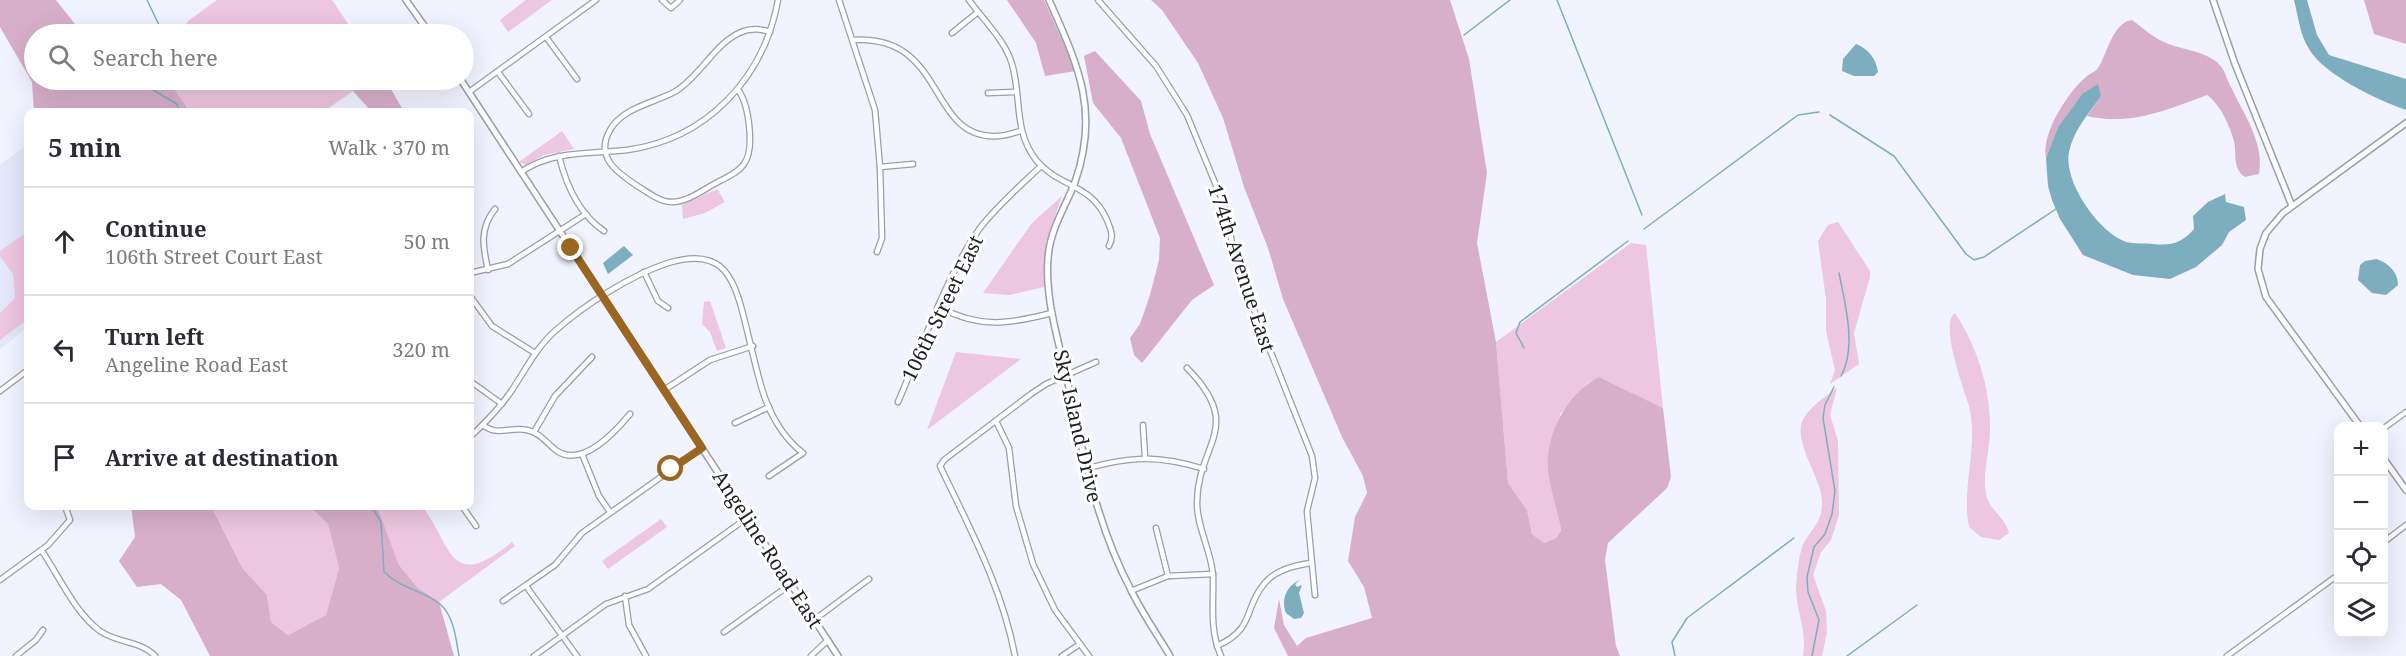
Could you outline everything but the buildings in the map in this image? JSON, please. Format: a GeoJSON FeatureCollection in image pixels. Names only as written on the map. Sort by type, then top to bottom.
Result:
{"type":"FeatureCollection","features":[{"type":"Feature","properties":{"kind":"street"},"geometry":{"type":"LineString","coordinates":[[406,0],[423,24]]}},
{"type":"Feature","properties":{"kind":"street"},"geometry":{"type":"LineString","coordinates":[[474,89],[596,0]]}},
{"type":"Feature","properties":{"kind":"street"},"geometry":{"type":"LineString","coordinates":[[662,0],[671,8],[680,0]]}},
{"type":"Feature","properties":{"kind":"street"},"geometry":{"type":"LineString","coordinates":[[521,172],[559,156],[653,145],[702,122],[738,90],[760,57],[770,32],[777,0]]}},
{"type":"Feature","properties":{"kind":"street"},"geometry":{"type":"LineString","coordinates":[[838,0],[854,40],[875,110],[880,167],[882,238],[877,252]]}},
{"type":"Feature","properties":{"kind":"street"},"geometry":{"type":"LineString","coordinates":[[969,0],[1009,57],[1020,131],[1041,166],[1095,199],[1112,233],[1109,246]]}},
{"type":"Feature","properties":{"kind":"street","name":"Sky Island Drive"},"geometry":{"type":"LineString","coordinates":[[1049,0],[1077,63],[1084,91],[1086,139],[1074,185],[1050,241],[1047,280],[1052,313],[1085,469],[1103,526],[1131,591],[1170,656]]}},
{"type":"Feature","properties":{"kind":"street","name":"174th Avenue East"},"geometry":{"type":"LineString","coordinates":[[1098,0],[1156,66],[1178,98],[1227,212],[1232,244],[1243,282],[1312,456],[1315,478],[1307,511],[1310,562],[1315,595]]}},
{"type":"Feature","properties":{"kind":"street"},"geometry":{"type":"LineString","coordinates":[[2213,0],[2235,64],[2292,206]]}},
{"type":"Feature","properties":{"kind":"street"},"geometry":{"type":"LineString","coordinates":[[952,33],[978,12]]}},
{"type":"Feature","properties":{"kind":"street"},"geometry":{"type":"LineString","coordinates":[[738,90],[747,105],[750,144],[746,160],[739,170],[684,200],[671,202],[659,199],[621,177],[608,162],[606,151],[609,133],[615,124],[632,110],[669,95],[694,78],[728,39],[748,29],[770,32]]}},
{"type":"Feature","properties":{"kind":"street"},"geometry":{"type":"LineString","coordinates":[[546,37],[577,79]]}},
{"type":"Feature","properties":{"kind":"street"},"geometry":{"type":"LineString","coordinates":[[854,40],[885,43],[912,56],[926,73],[945,108],[967,128],[997,136],[1020,131]]}},
{"type":"Feature","properties":{"kind":"street"},"geometry":{"type":"LineString","coordinates":[[498,72],[529,114]]}},
{"type":"Feature","properties":{"kind":"street","name":"Angeline Road East"},"geometry":{"type":"LineString","coordinates":[[470,92],[838,656]]}},
{"type":"Feature","properties":{"kind":"street"},"geometry":{"type":"LineString","coordinates":[[988,93],[1015,92]]}},
{"type":"Feature","properties":{"kind":"street"},"geometry":{"type":"LineString","coordinates":[[2357,422],[2272,305],[2263,289],[2259,269],[2260,249],[2271,226],[2292,206],[2406,123]]}},
{"type":"Feature","properties":{"kind":"street"},"geometry":{"type":"LineString","coordinates":[[559,156],[568,186],[586,214],[604,231]]}},
{"type":"Feature","properties":{"kind":"street"},"geometry":{"type":"LineString","coordinates":[[880,167],[912,164]]}},
{"type":"Feature","properties":{"kind":"street","name":"106th Street East"},"geometry":{"type":"LineString","coordinates":[[898,402],[939,307],[976,235],[999,206],[1041,166]]}},
{"type":"Feature","properties":{"kind":"street"},"geometry":{"type":"LineString","coordinates":[[488,270],[482,235],[486,222],[495,209]]}},
{"type":"Feature","properties":{"kind":"street"},"geometry":{"type":"LineString","coordinates":[[474,272],[488,270],[520,258],[586,214]]}},
{"type":"Feature","properties":{"kind":"street"},"geometry":{"type":"LineString","coordinates":[[474,433],[502,404],[535,353],[556,330],[644,272],[686,258],[699,258],[716,263],[728,273],[736,286],[753,346],[761,386],[769,407],[789,440],[803,453],[769,476]]}},
{"type":"Feature","properties":{"kind":"street"},"geometry":{"type":"LineString","coordinates":[[644,272],[658,301],[668,308]]}},
{"type":"Feature","properties":{"kind":"street"},"geometry":{"type":"LineString","coordinates":[[474,301],[492,326],[535,353]]}},
{"type":"Feature","properties":{"kind":"street"},"geometry":{"type":"LineString","coordinates":[[939,307],[970,320],[1007,324],[1052,313]]}},
{"type":"Feature","properties":{"kind":"street"},"geometry":{"type":"LineString","coordinates":[[664,390],[710,360],[753,346]]}},
{"type":"Feature","properties":{"kind":"street"},"geometry":{"type":"LineString","coordinates":[[534,432],[555,396],[592,357]]}},
{"type":"Feature","properties":{"kind":"street"},"geometry":{"type":"LineString","coordinates":[[1015,656],[1005,610],[984,554],[940,466],[944,460],[1031,394],[1096,362]]}},
{"type":"Feature","properties":{"kind":"street"},"geometry":{"type":"LineString","coordinates":[[1187,368],[1207,391],[1216,416],[1214,441],[1199,487],[1198,513],[1213,574],[1211,609],[1217,646],[1221,656]]}},
{"type":"Feature","properties":{"kind":"street"},"geometry":{"type":"LineString","coordinates":[[0,391],[23,374]]}},
{"type":"Feature","properties":{"kind":"street"},"geometry":{"type":"LineString","coordinates":[[474,384],[502,404]]}},
{"type":"Feature","properties":{"kind":"street"},"geometry":{"type":"LineString","coordinates":[[735,423],[769,407]]}},
{"type":"Feature","properties":{"kind":"street"},"geometry":{"type":"LineString","coordinates":[[2388,425],[2406,412]]}},
{"type":"Feature","properties":{"kind":"street"},"geometry":{"type":"LineString","coordinates":[[483,425],[498,432],[521,429],[534,432],[561,453],[571,455],[582,454],[604,440],[630,414]]}},
{"type":"Feature","properties":{"kind":"street"},"geometry":{"type":"LineString","coordinates":[[996,421],[1010,448],[1016,506],[1034,564],[1055,610],[1089,656]]}},
{"type":"Feature","properties":{"kind":"street"},"geometry":{"type":"LineString","coordinates":[[1143,424],[1145,457]]}},
{"type":"Feature","properties":{"kind":"street"},"geometry":{"type":"LineString","coordinates":[[503,601],[555,565],[580,535],[702,448]]}},
{"type":"Feature","properties":{"kind":"street"},"geometry":{"type":"LineString","coordinates":[[582,454],[599,496],[610,512]]}},
{"type":"Feature","properties":{"kind":"street"},"geometry":{"type":"LineString","coordinates":[[1085,469],[1125,459],[1145,457],[1176,460],[1204,469]]}},
{"type":"Feature","properties":{"kind":"street"},"geometry":{"type":"LineString","coordinates":[[2388,465],[2406,490]]}},
{"type":"Feature","properties":{"kind":"street"},"geometry":{"type":"LineString","coordinates":[[0,580],[42,550],[65,526],[70,516],[67,510]]}},
{"type":"Feature","properties":{"kind":"street"},"geometry":{"type":"LineString","coordinates":[[465,510],[476,525]]}},
{"type":"Feature","properties":{"kind":"street"},"geometry":{"type":"LineString","coordinates":[[534,656],[606,604],[648,589],[747,518]]}},
{"type":"Feature","properties":{"kind":"street"},"geometry":{"type":"LineString","coordinates":[[2388,539],[2406,525]]}},
{"type":"Feature","properties":{"kind":"street"},"geometry":{"type":"LineString","coordinates":[[1155,528],[1168,576]]}},
{"type":"Feature","properties":{"kind":"street"},"geometry":{"type":"LineString","coordinates":[[42,550],[93,625],[115,640],[136,645],[155,656]]}},
{"type":"Feature","properties":{"kind":"street"},"geometry":{"type":"LineString","coordinates":[[1217,646],[1227,642],[1241,629],[1265,583],[1281,571],[1310,562]]}},
{"type":"Feature","properties":{"kind":"street"},"geometry":{"type":"LineString","coordinates":[[1131,591],[1168,576],[1213,574]]}},
{"type":"Feature","properties":{"kind":"street"},"geometry":{"type":"LineString","coordinates":[[2227,656],[2334,578]]}},
{"type":"Feature","properties":{"kind":"street"},"geometry":{"type":"LineString","coordinates":[[814,620],[869,579]]}},
{"type":"Feature","properties":{"kind":"street"},"geometry":{"type":"LineString","coordinates":[[724,632],[791,584]]}},
{"type":"Feature","properties":{"kind":"street"},"geometry":{"type":"LineString","coordinates":[[526,586],[577,656]]}},
{"type":"Feature","properties":{"kind":"street"},"geometry":{"type":"LineString","coordinates":[[625,596],[629,625],[646,656]]}},
{"type":"Feature","properties":{"kind":"street"},"geometry":{"type":"LineString","coordinates":[[16,656],[36,640],[43,630]]}},
{"type":"Feature","properties":{"kind":"street"},"geometry":{"type":"LineString","coordinates":[[811,656],[828,640]]}},
{"type":"Feature","properties":{"kind":"street"},"geometry":{"type":"LineString","coordinates":[[1062,656],[1080,644]]}},
{"type":"Feature","properties":{"kind":"shaded area"},"geometry":{"type":"Polygon","coordinates":[[[0,0],[56,0],[75,24],[24,24],[24,68],[0,27],[0,0]]]}},
{"type":"Feature","properties":{"kind":"shaded area"},"geometry":{"type":"Polygon","coordinates":[[[217,0],[332,0],[348,24],[186,24],[217,0]]]}},
{"type":"Feature","properties":{"kind":"shaded area"},"geometry":{"type":"Polygon","coordinates":[[[526,0],[552,0],[508,32],[500,20],[526,0]]]}},
{"type":"Feature","properties":{"kind":"shaded area"},"geometry":{"type":"Polygon","coordinates":[[[1007,0],[1044,0],[1076,71],[1045,76],[1036,43],[1007,0]]]}},
{"type":"Feature","properties":{"kind":"shaded area"},"geometry":{"type":"Polygon","coordinates":[[[1151,0],[1450,0],[1469,59],[1487,173],[1477,243],[1496,342],[1508,483],[1527,510],[1532,534],[1544,543],[1556,538],[1561,530],[1549,478],[1548,457],[1554,429],[1560,416],[1577,393],[1599,377],[1663,408],[1671,477],[1667,488],[1608,543],[1605,560],[1616,646],[1620,656],[1288,656],[1274,628],[1279,599],[1284,625],[1297,646],[1306,638],[1372,618],[1364,587],[1348,561],[1355,517],[1367,493],[1363,476],[1342,437],[1283,299],[1268,248],[1244,187],[1223,118],[1198,63],[1162,10],[1151,0]]]}},
{"type":"Feature","properties":{"kind":"shaded area"},"geometry":{"type":"Polygon","coordinates":[[[2364,0],[2406,0],[2406,44],[2374,34],[2364,0]]]}},
{"type":"Feature","properties":{"kind":"shaded area"},"geometry":{"type":"Polygon","coordinates":[[[2132,20],[2158,39],[2202,54],[2220,66],[2256,140],[2260,162],[2259,174],[2245,177],[2238,170],[2230,129],[2220,110],[2207,95],[2148,115],[2103,119],[2087,116],[2101,96],[2082,94],[2058,127],[2046,158],[2048,137],[2064,102],[2087,76],[2098,68],[2115,32],[2125,22],[2132,20]]]}},
{"type":"Feature","properties":{"kind":"shaded area"},"geometry":{"type":"Polygon","coordinates":[[[1095,51],[1141,101],[1150,134],[1214,285],[1192,300],[1142,363],[1134,355],[1130,338],[1140,324],[1150,295],[1159,260],[1160,238],[1121,138],[1093,103],[1084,56],[1095,51]]]}},
{"type":"Feature","properties":{"kind":"shaded area"},"geometry":{"type":"Polygon","coordinates":[[[33,90],[175,90],[187,108],[34,108],[33,90]]]}},
{"type":"Feature","properties":{"kind":"shaded area"},"geometry":{"type":"Polygon","coordinates":[[[175,90],[354,90],[329,108],[187,108],[175,90]]]}},
{"type":"Feature","properties":{"kind":"shaded area"},"geometry":{"type":"Polygon","coordinates":[[[392,90],[402,108],[368,108],[353,91],[392,90]]]}},
{"type":"Feature","properties":{"kind":"shaded area"},"geometry":{"type":"Polygon","coordinates":[[[562,131],[574,149],[544,155],[526,165],[519,162],[562,131]]]}},
{"type":"Feature","properties":{"kind":"shaded area"},"geometry":{"type":"Polygon","coordinates":[[[24,147],[24,330],[0,349],[0,165],[24,147]]]}},
{"type":"Feature","properties":{"kind":"shaded area"},"geometry":{"type":"Polygon","coordinates":[[[717,189],[725,202],[705,213],[683,219],[682,205],[717,189]]]}},
{"type":"Feature","properties":{"kind":"shaded area"},"geometry":{"type":"Polygon","coordinates":[[[1062,196],[1046,242],[1044,287],[1009,295],[983,293],[1032,223],[1062,196]]]}},
{"type":"Feature","properties":{"kind":"shaded area"},"geometry":{"type":"Polygon","coordinates":[[[1838,222],[1870,271],[1870,277],[1854,333],[1859,364],[1830,384],[1835,370],[1826,331],[1826,299],[1818,241],[1828,225],[1838,222]]]}},
{"type":"Feature","properties":{"kind":"shaded area"},"geometry":{"type":"Polygon","coordinates":[[[24,234],[24,322],[0,340],[0,313],[15,298],[13,274],[0,256],[0,251],[24,234]]]}},
{"type":"Feature","properties":{"kind":"shaded area"},"geometry":{"type":"Polygon","coordinates":[[[1631,243],[1646,245],[1663,408],[1599,377],[1588,383],[1560,414],[1557,507],[1561,529],[1556,538],[1544,543],[1532,534],[1527,510],[1508,483],[1496,342],[1631,243]]]}},
{"type":"Feature","properties":{"kind":"shaded area"},"geometry":{"type":"Polygon","coordinates":[[[710,301],[726,348],[717,351],[710,332],[702,324],[704,302],[710,301]]]}},
{"type":"Feature","properties":{"kind":"shaded area"},"geometry":{"type":"Polygon","coordinates":[[[1955,313],[1976,354],[1988,399],[1990,438],[1985,479],[1986,494],[1990,505],[2005,523],[2009,533],[1999,540],[1981,537],[1969,527],[1967,497],[1972,421],[1951,343],[1951,319],[1955,313]]]}},
{"type":"Feature","properties":{"kind":"shaded area"},"geometry":{"type":"Polygon","coordinates":[[[956,352],[1021,359],[927,430],[956,352]]]}},
{"type":"Feature","properties":{"kind":"shaded area"},"geometry":{"type":"Polygon","coordinates":[[[1837,388],[1830,415],[1838,441],[1839,515],[1831,540],[1821,552],[1813,575],[1826,611],[1827,632],[1822,656],[1803,656],[1803,632],[1796,592],[1797,572],[1803,545],[1820,517],[1822,502],[1819,486],[1802,443],[1802,424],[1813,407],[1837,388]]]}},
{"type":"Feature","properties":{"kind":"shaded area"},"geometry":{"type":"Polygon","coordinates":[[[132,510],[213,510],[243,569],[267,595],[271,622],[288,635],[326,615],[339,568],[328,524],[313,510],[378,510],[399,565],[418,588],[439,602],[454,656],[210,656],[181,600],[161,584],[137,587],[119,561],[135,537],[132,510]]]}},
{"type":"Feature","properties":{"kind":"shaded area"},"geometry":{"type":"Polygon","coordinates":[[[213,510],[313,510],[328,524],[339,568],[326,615],[288,635],[271,622],[267,595],[243,569],[213,510]]]}},
{"type":"Feature","properties":{"kind":"shaded area"},"geometry":{"type":"Polygon","coordinates":[[[378,510],[425,510],[447,548],[464,564],[476,564],[491,557],[512,542],[515,546],[439,602],[418,588],[399,565],[378,510]]]}},
{"type":"Feature","properties":{"kind":"shaded area"},"geometry":{"type":"Polygon","coordinates":[[[661,519],[667,527],[608,569],[602,561],[661,519]]]}},
{"type":"Feature","properties":{"kind":"water"},"geometry":{"type":"Polygon","coordinates":[[[2294,0],[2307,0],[2317,35],[2329,55],[2406,79],[2406,110],[2353,86],[2316,59],[2303,38],[2294,0]]]}},
{"type":"Feature","properties":{"kind":"water"},"geometry":{"type":"Polygon","coordinates":[[[1856,44],[1868,51],[1873,58],[1878,72],[1874,76],[1854,76],[1842,71],[1843,59],[1856,44]]]}},
{"type":"Feature","properties":{"kind":"water"},"geometry":{"type":"Polygon","coordinates":[[[2098,84],[2101,96],[2074,137],[2069,152],[2069,164],[2077,191],[2104,228],[2126,242],[2171,244],[2185,238],[2194,229],[2193,216],[2208,202],[2225,194],[2226,202],[2244,207],[2246,220],[2229,232],[2222,245],[2196,267],[2170,279],[2133,275],[2083,255],[2060,219],[2052,200],[2048,186],[2046,158],[2058,127],[2082,94],[2098,84]]]}},
{"type":"Feature","properties":{"kind":"water"},"geometry":{"type":"Polygon","coordinates":[[[624,246],[633,255],[608,274],[603,263],[624,246]]]}},
{"type":"Feature","properties":{"kind":"water"},"geometry":{"type":"Polygon","coordinates":[[[2377,259],[2392,269],[2398,280],[2398,285],[2386,295],[2372,293],[2358,280],[2360,265],[2365,261],[2377,259]]]}},
{"type":"Feature","properties":{"kind":"water"},"geometry":{"type":"Polygon","coordinates":[[[1300,580],[1295,584],[1297,587],[1302,585],[1299,593],[1304,613],[1301,618],[1294,619],[1286,613],[1284,603],[1288,590],[1291,586],[1300,580]]]}},
{"type":"Feature","properties":{"kind":"waterway"},"geometry":{"type":"LineString","coordinates":[[147,0],[159,24]]}},
{"type":"Feature","properties":{"kind":"waterway"},"geometry":{"type":"LineString","coordinates":[[1464,35],[1510,0]]}},
{"type":"Feature","properties":{"kind":"waterway"},"geometry":{"type":"LineString","coordinates":[[1557,0],[1642,215]]}},
{"type":"Feature","properties":{"kind":"waterway"},"geometry":{"type":"LineString","coordinates":[[153,90],[177,104],[178,108]]}},
{"type":"Feature","properties":{"kind":"waterway"},"geometry":{"type":"LineString","coordinates":[[1644,229],[1798,115],[1819,112]]}},
{"type":"Feature","properties":{"kind":"waterway"},"geometry":{"type":"LineString","coordinates":[[1830,115],[1894,156],[1966,254],[1974,260],[1984,257],[2056,209]]}},
{"type":"Feature","properties":{"kind":"waterway"},"geometry":{"type":"LineString","coordinates":[[1524,348],[1516,333],[1520,322],[1628,241]]}},
{"type":"Feature","properties":{"kind":"waterway"},"geometry":{"type":"LineString","coordinates":[[1839,273],[1849,339],[1846,365],[1841,376]]}},
{"type":"Feature","properties":{"kind":"waterway"},"geometry":{"type":"LineString","coordinates":[[1812,656],[1819,620],[1808,592],[1807,577],[1814,547],[1825,534],[1832,514],[1835,491],[1823,418],[1825,405],[1834,387]]}},
{"type":"Feature","properties":{"kind":"waterway"},"geometry":{"type":"LineString","coordinates":[[374,510],[381,522],[384,572],[399,583],[428,596],[445,609],[454,628],[459,656]]}},
{"type":"Feature","properties":{"kind":"waterway"},"geometry":{"type":"LineString","coordinates":[[1675,656],[1672,642],[1687,618],[1794,538]]}},
{"type":"Feature","properties":{"kind":"waterway"},"geometry":{"type":"LineString","coordinates":[[1847,656],[1917,605]]}},
{"type":"Feature","properties":{"kind":"route"},"geometry":{"type":"LineString","coordinates":[[571,248],[702,448],[671,469]]}}]}
